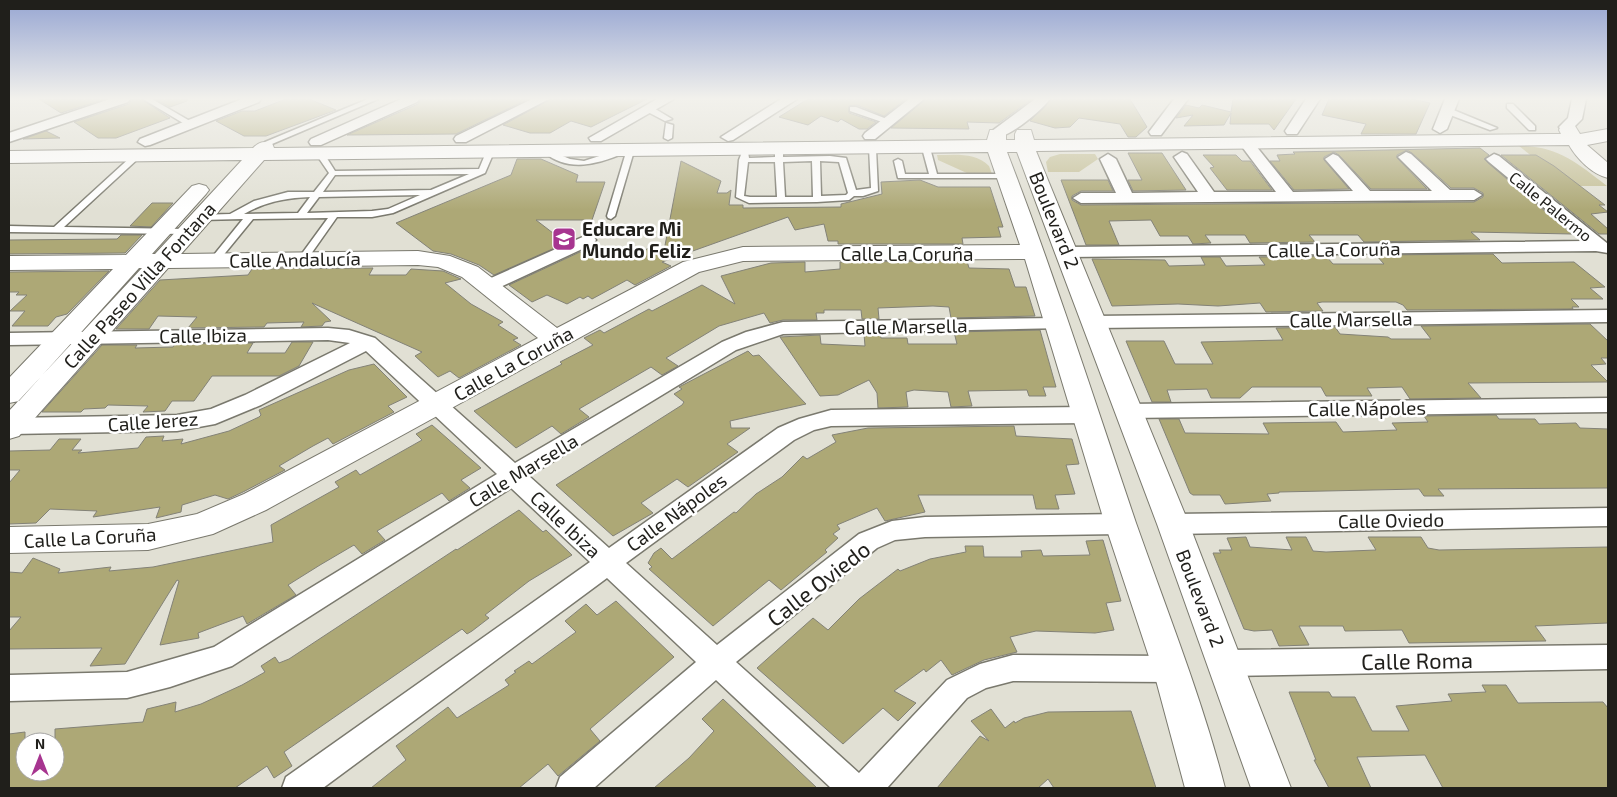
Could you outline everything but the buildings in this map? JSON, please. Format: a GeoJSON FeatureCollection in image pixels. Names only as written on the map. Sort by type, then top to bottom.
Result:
{"type":"FeatureCollection","features":[{"type":"Feature","properties":{"kind":"main road"},"geometry":{"type":"LineString","coordinates":[[318,148],[461,140],[608,136]]}},
{"type":"Feature","properties":{"kind":"main road"},"geometry":{"type":"LineString","coordinates":[[718,136],[728,138],[836,137],[926,148],[1012,137],[1247,144],[1451,136]]}},
{"type":"Feature","properties":{"kind":"main road"},"geometry":{"type":"LineString","coordinates":[[9,143],[141,149],[318,148],[490,152],[626,151],[779,155],[871,142],[1035,136]]}},
{"type":"Feature","properties":{"kind":"main road"},"geometry":{"type":"LineString","coordinates":[[1586,136],[1584,154],[1608,172]]}},
{"type":"Feature","properties":{"kind":"main road"},"geometry":{"type":"LineString","coordinates":[[1591,136],[1608,156]]}},
{"type":"Feature","properties":{"kind":"main road"},"geometry":{"type":"LineString","coordinates":[[744,155],[781,142],[836,137]]}},
{"type":"Feature","properties":{"kind":"main road","name":"Boulevard 2"},"geometry":{"type":"LineString","coordinates":[[1012,137],[1008,176],[1121,524],[1171,669],[1205,788]]}},
{"type":"Feature","properties":{"kind":"main road","name":"Boulevard 2"},"geometry":{"type":"LineString","coordinates":[[1012,137],[1068,252],[1272,788]]}},
{"type":"Feature","properties":{"kind":"main road"},"geometry":{"type":"LineString","coordinates":[[490,152],[517,143],[568,138]]}},
{"type":"Feature","properties":{"kind":"main road"},"geometry":{"type":"LineString","coordinates":[[9,157],[141,149]]}},
{"type":"Feature","properties":{"kind":"main road","name":"Calle Paseo Villa Fontana"},"geometry":{"type":"LineString","coordinates":[[10,428],[193,225],[251,149]]}},
{"type":"Feature","properties":{"kind":"main road","name":"Calle Paseo Villa Fontana"},"geometry":{"type":"LineString","coordinates":[[9,394],[160,232],[251,149]]}},
{"type":"Feature","properties":{"kind":"main road","name":"Calle La Coruña"},"geometry":{"type":"LineString","coordinates":[[9,540],[148,538],[202,525],[256,502],[691,267],[716,259],[743,254],[1034,252]]}},
{"type":"Feature","properties":{"kind":"main road","name":"Calle Andalucía"},"geometry":{"type":"LineString","coordinates":[[9,263],[418,258],[442,262],[470,272],[555,339]]}},
{"type":"Feature","properties":{"kind":"street"},"geometry":{"type":"LineString","coordinates":[[141,149],[167,136]]}},
{"type":"Feature","properties":{"kind":"street"},"geometry":{"type":"LineString","coordinates":[[318,148],[341,136]]}},
{"type":"Feature","properties":{"kind":"street"},"geometry":{"type":"LineString","coordinates":[[461,140],[469,136]]}},
{"type":"Feature","properties":{"kind":"street"},"geometry":{"type":"LineString","coordinates":[[871,142],[876,136]]}},
{"type":"Feature","properties":{"kind":"street"},"geometry":{"type":"LineString","coordinates":[[1247,144],[1289,196]]}},
{"type":"Feature","properties":{"kind":"street"},"geometry":{"type":"LineString","coordinates":[[1182,157],[1209,197]]}},
{"type":"Feature","properties":{"kind":"street"},"geometry":{"type":"LineString","coordinates":[[1406,157],[1446,195]]}},
{"type":"Feature","properties":{"kind":"street"},"geometry":{"type":"LineString","coordinates":[[1333,158],[1366,196]]}},
{"type":"Feature","properties":{"kind":"street"},"geometry":{"type":"LineString","coordinates":[[1108,159],[1126,198]]}},
{"type":"Feature","properties":{"kind":"street","name":"Calle Palermo"},"geometry":{"type":"LineString","coordinates":[[1494,159],[1604,249]]}},
{"type":"Feature","properties":{"kind":"street"},"geometry":{"type":"LineString","coordinates":[[1081,198],[1474,195]]}},
{"type":"Feature","properties":{"kind":"street"},"geometry":{"type":"LineString","coordinates":[[488,286],[587,240]]}},
{"type":"Feature","properties":{"kind":"street","name":"Calle La Coruña"},"geometry":{"type":"LineString","coordinates":[[1068,252],[1604,249]]}},
{"type":"Feature","properties":{"kind":"street","name":"Calle Marsella"},"geometry":{"type":"LineString","coordinates":[[1094,322],[1608,316]]}},
{"type":"Feature","properties":{"kind":"street","name":"Calle Marsella"},"geometry":{"type":"LineString","coordinates":[[9,688],[127,685],[170,674],[222,657],[513,475],[729,346],[753,336],[783,328],[1057,324]]}},
{"type":"Feature","properties":{"kind":"street","name":"Calle Ibiza"},"geometry":{"type":"LineString","coordinates":[[9,338],[328,334],[349,336],[368,342],[853,788]]}},
{"type":"Feature","properties":{"kind":"street","name":"Calle Jerez"},"geometry":{"type":"LineString","coordinates":[[10,428],[177,423],[215,416],[253,400],[368,342]]}},
{"type":"Feature","properties":{"kind":"street","name":"Calle Nápoles"},"geometry":{"type":"LineString","coordinates":[[1127,411],[1608,405]]}},
{"type":"Feature","properties":{"kind":"street","name":"Calle Nápoles"},"geometry":{"type":"LineString","coordinates":[[297,788],[786,434],[808,424],[832,418],[1087,415]]}},
{"type":"Feature","properties":{"kind":"street","name":"Calle Oviedo"},"geometry":{"type":"LineString","coordinates":[[1173,524],[1608,516]]}},
{"type":"Feature","properties":{"kind":"street","name":"Calle Oviedo"},"geometry":{"type":"LineString","coordinates":[[572,788],[716,662],[868,541],[892,531],[925,528],[1121,524]]}},
{"type":"Feature","properties":{"kind":"street","name":"Calle Roma"},"geometry":{"type":"LineString","coordinates":[[1226,663],[1608,657]]}},
{"type":"Feature","properties":{"kind":"street"},"geometry":{"type":"LineString","coordinates":[[866,788],[957,689],[980,677],[1013,668],[1171,669]]}},
{"type":"Feature","properties":{"kind":"lane"},"geometry":{"type":"LineString","coordinates":[[251,149],[283,136]]}},
{"type":"Feature","properties":{"kind":"lane"},"geometry":{"type":"LineString","coordinates":[[744,155],[740,197],[749,200],[845,198],[852,193],[863,193],[875,189],[871,142]]}},
{"type":"Feature","properties":{"kind":"lane"},"geometry":{"type":"LineString","coordinates":[[318,148],[333,174]]}},
{"type":"Feature","properties":{"kind":"lane"},"geometry":{"type":"LineString","coordinates":[[926,148],[934,176]]}},
{"type":"Feature","properties":{"kind":"lane"},"geometry":{"type":"LineString","coordinates":[[56,230],[105,186],[141,149]]}},
{"type":"Feature","properties":{"kind":"lane"},"geometry":{"type":"LineString","coordinates":[[610,216],[626,151]]}},
{"type":"Feature","properties":{"kind":"lane"},"geometry":{"type":"LineString","coordinates":[[9,229],[160,232],[232,217],[381,213],[482,171],[490,152]]}},
{"type":"Feature","properties":{"kind":"lane"},"geometry":{"type":"LineString","coordinates":[[781,200],[779,155],[843,160],[852,193]]}},
{"type":"Feature","properties":{"kind":"lane"},"geometry":{"type":"LineString","coordinates":[[816,159],[817,199]]}},
{"type":"Feature","properties":{"kind":"lane"},"geometry":{"type":"LineString","coordinates":[[898,162],[901,176],[1008,176]]}},
{"type":"Feature","properties":{"kind":"lane"},"geometry":{"type":"LineString","coordinates":[[333,174],[482,171]]}},
{"type":"Feature","properties":{"kind":"lane"},"geometry":{"type":"LineString","coordinates":[[300,216],[333,174]]}},
{"type":"Feature","properties":{"kind":"lane"},"geometry":{"type":"LineString","coordinates":[[232,217],[257,203],[288,195],[435,192]]}},
{"type":"Feature","properties":{"kind":"lane"},"geometry":{"type":"LineString","coordinates":[[304,259],[334,215]]}},
{"type":"Feature","properties":{"kind":"lane"},"geometry":{"type":"LineString","coordinates":[[214,260],[250,217]]}},
{"type":"Feature","properties":{"kind":"shaded area"},"geometry":{"type":"Polygon","coordinates":[[[1519,146],[1545,149],[1566,157],[1607,186],[1569,186],[1519,146]]]}},
{"type":"Feature","properties":{"kind":"shaded area"},"geometry":{"type":"Polygon","coordinates":[[[1060,154],[1095,154],[1098,159],[1079,172],[1048,172],[1046,162],[1050,157],[1060,154]]]}},
{"type":"Feature","properties":{"kind":"shaded area"},"geometry":{"type":"Polygon","coordinates":[[[937,155],[965,155],[978,158],[989,166],[992,174],[969,174],[938,160],[937,155]]]}},
{"type":"Feature","properties":{"kind":"place","name":"Educare Mi Mundo Feliz"},"geometry":{"type":"Point","coordinates":[564,239]}}]}
